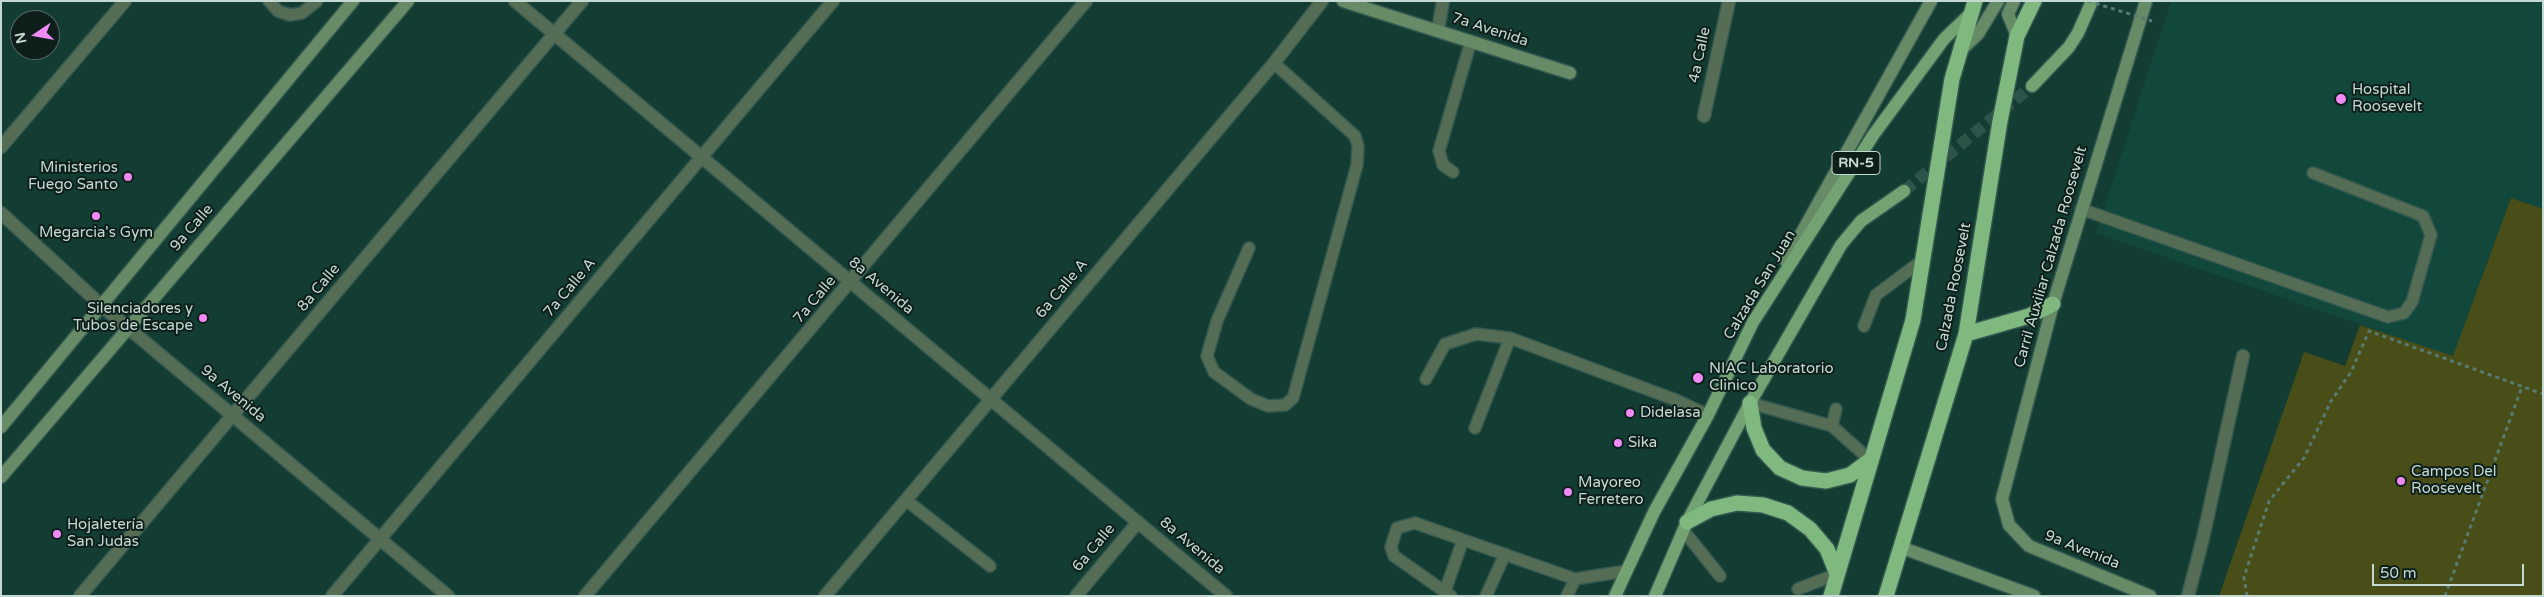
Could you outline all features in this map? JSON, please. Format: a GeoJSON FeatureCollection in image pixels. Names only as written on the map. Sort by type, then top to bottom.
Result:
{"type":"FeatureCollection","features":[{"type":"Feature","properties":{"kind":"highway","name":"Calzada Roosevelt"},"geometry":{"type":"LineString","coordinates":[[1886,596],[1966,334],[2000,121],[2017,36],[2034,1]]}},
{"type":"Feature","properties":{"kind":"highway"},"geometry":{"type":"LineString","coordinates":[[1830,596],[1913,320],[1952,79],[1973,8]]}},
{"type":"Feature","properties":{"kind":"highway"},"geometry":{"type":"LineString","coordinates":[[1966,334],[2029,316],[2053,304]]}},
{"type":"Feature","properties":{"kind":"highway"},"geometry":{"type":"LineString","coordinates":[[1750,403],[1754,428],[1763,450],[1780,468],[1802,478],[1826,481],[1850,475],[1870,460]]}},
{"type":"Feature","properties":{"kind":"highway"},"geometry":{"type":"LineString","coordinates":[[1685,526],[1711,509],[1737,503],[1764,504],[1788,513],[1810,528],[1827,549],[1837,574]]}},
{"type":"Feature","properties":{"kind":"main road","name":"9a Calle"},"geometry":{"type":"LineString","coordinates":[[1,427],[353,1]]}},
{"type":"Feature","properties":{"kind":"main road","name":"9a Calle"},"geometry":{"type":"LineString","coordinates":[[1,477],[408,1]]}},
{"type":"Feature","properties":{"kind":"main road","name":"7a Avenida"},"geometry":{"type":"LineString","coordinates":[[1343,1],[1570,73]]}},
{"type":"Feature","properties":{"kind":"main road"},"geometry":{"type":"LineString","coordinates":[[1753,322],[1841,160],[1931,1]]}},
{"type":"Feature","properties":{"kind":"main road"},"geometry":{"type":"LineString","coordinates":[[1960,51],[1978,34],[1998,1]]}},
{"type":"Feature","properties":{"kind":"main road"},"geometry":{"type":"LineString","coordinates":[[2014,1],[2008,14],[2017,36]]}},
{"type":"Feature","properties":{"kind":"main road"},"geometry":{"type":"LineString","coordinates":[[2032,86],[2069,47],[2078,33],[2092,1]]}},
{"type":"Feature","properties":{"kind":"main road","name":"Carril Auxiliar Calzada Roosevelt"},"geometry":{"type":"LineString","coordinates":[[2009,525],[2003,508],[2004,489],[2053,304],[2146,1]]}},
{"type":"Feature","properties":{"kind":"main road","name":"Calzada San Juan"},"geometry":{"type":"LineString","coordinates":[[1615,596],[1654,512],[1708,415],[1753,322],[1874,134],[1944,39],[1973,8]]}},
{"type":"Feature","properties":{"kind":"main road"},"geometry":{"type":"LineString","coordinates":[[1656,596],[1685,526],[1750,403],[1840,245],[1861,222],[1904,190]]}},
{"type":"Feature","properties":{"kind":"main road","name":"9a Avenida"},"geometry":{"type":"LineString","coordinates":[[2009,525],[2028,546],[2150,596]]}},
{"type":"Feature","properties":{"kind":"main road"},"geometry":{"type":"LineString","coordinates":[[1900,547],[2034,596]]}},
{"type":"Feature","properties":{"kind":"street"},"geometry":{"type":"LineString","coordinates":[[1,147],[124,1]]}},
{"type":"Feature","properties":{"kind":"street","name":"8a Avenida"},"geometry":{"type":"LineString","coordinates":[[515,1],[1226,596]]}},
{"type":"Feature","properties":{"kind":"street","name":"8a Calle"},"geometry":{"type":"LineString","coordinates":[[80,596],[582,1]]}},
{"type":"Feature","properties":{"kind":"street","name":"7a Calle A"},"geometry":{"type":"LineString","coordinates":[[332,596],[833,1]]}},
{"type":"Feature","properties":{"kind":"street","name":"7a Calle"},"geometry":{"type":"LineString","coordinates":[[585,596],[852,283],[1086,1]]}},
{"type":"Feature","properties":{"kind":"street","name":"6a Calle A"},"geometry":{"type":"LineString","coordinates":[[825,596],[1274,63],[1322,1]]}},
{"type":"Feature","properties":{"kind":"street"},"geometry":{"type":"LineString","coordinates":[[1438,30],[1443,1]]}},
{"type":"Feature","properties":{"kind":"street","name":"4a Calle"},"geometry":{"type":"LineString","coordinates":[[1704,116],[1729,1]]}},
{"type":"Feature","properties":{"kind":"street","name":"9a Avenida"},"geometry":{"type":"LineString","coordinates":[[1,213],[102,306],[448,596]]}},
{"type":"Feature","properties":{"kind":"street"},"geometry":{"type":"LineString","coordinates":[[2188,596],[2203,538],[2243,356]]}},
{"type":"Feature","properties":{"kind":"street","name":"6a Calle"},"geometry":{"type":"LineString","coordinates":[[1076,596],[1138,522]]}},
{"type":"Feature","properties":{"kind":"lane"},"geometry":{"type":"LineString","coordinates":[[269,1],[278,11],[290,15],[302,12],[316,1]]}},
{"type":"Feature","properties":{"kind":"lane"},"geometry":{"type":"LineString","coordinates":[[1453,172],[1443,165],[1439,151],[1472,41]]}},
{"type":"Feature","properties":{"kind":"lane"},"geometry":{"type":"LineString","coordinates":[[1249,248],[1217,321],[1206,356],[1214,372],[1251,399],[1268,406],[1285,405],[1293,398],[1357,165],[1358,146],[1355,136],[1274,63]]}},
{"type":"Feature","properties":{"kind":"lane"},"geometry":{"type":"LineString","coordinates":[[2081,209],[2388,317],[2404,312],[2412,302],[2431,235],[2423,216],[2313,173]]}},
{"type":"Feature","properties":{"kind":"lane"},"geometry":{"type":"LineString","coordinates":[[1864,326],[1876,295],[1924,259]]}},
{"type":"Feature","properties":{"kind":"lane"},"geometry":{"type":"LineString","coordinates":[[1426,379],[1445,344],[1476,334],[1510,338],[1676,400],[1708,415]]}},
{"type":"Feature","properties":{"kind":"lane"},"geometry":{"type":"LineString","coordinates":[[1475,428],[1510,338]]}},
{"type":"Feature","properties":{"kind":"lane"},"geometry":{"type":"LineString","coordinates":[[1750,403],[1832,426],[1870,460]]}},
{"type":"Feature","properties":{"kind":"lane"},"geometry":{"type":"LineString","coordinates":[[1832,426],[1836,409]]}},
{"type":"Feature","properties":{"kind":"lane"},"geometry":{"type":"LineString","coordinates":[[906,500],[990,566]]}},
{"type":"Feature","properties":{"kind":"lane"},"geometry":{"type":"LineString","coordinates":[[1463,540],[1448,594],[1394,556],[1391,547],[1397,528],[1415,523],[1576,579],[1626,571]]}},
{"type":"Feature","properties":{"kind":"lane"},"geometry":{"type":"LineString","coordinates":[[1685,526],[1720,576]]}},
{"type":"Feature","properties":{"kind":"lane"},"geometry":{"type":"LineString","coordinates":[[1486,596],[1505,554]]}},
{"type":"Feature","properties":{"kind":"lane"},"geometry":{"type":"LineString","coordinates":[[1798,589],[1837,574]]}},
{"type":"Feature","properties":{"kind":"lane"},"geometry":{"type":"LineString","coordinates":[[1567,596],[1576,579]]}},
{"type":"Feature","properties":{"kind":"path"},"geometry":{"type":"LineString","coordinates":[[2088,1],[2152,21]]}},
{"type":"Feature","properties":{"kind":"path"},"geometry":{"type":"LineString","coordinates":[[2247,596],[2244,577],[2269,501],[2304,458],[2331,401],[2351,372],[2369,331],[2543,394]]}},
{"type":"Feature","properties":{"kind":"path"},"geometry":{"type":"LineString","coordinates":[[2445,596],[2522,387]]}},
{"type":"Feature","properties":{"kind":"shaded area","name":"Hospital Roosevelt"},"geometry":{"type":"Polygon","coordinates":[[[2171,1],[2543,1],[2543,209],[2511,198],[2453,357],[2096,233],[2171,1]]]}},
{"type":"Feature","properties":{"kind":"shaded area","name":"Campos Del Roosevelt"},"geometry":{"type":"Polygon","coordinates":[[[2511,198],[2543,209],[2543,596],[2219,596],[2304,352],[2345,366],[2360,325],[2453,356],[2511,198]]]}},
{"type":"Feature","properties":{"kind":"tunnel"},"geometry":{"type":"LineString","coordinates":[[1904,191],[2032,86]]}},
{"type":"Feature","properties":{"kind":"place","name":"Hospital Roosevelt"},"geometry":{"type":"Point","coordinates":[2341,99]}},
{"type":"Feature","properties":{"kind":"place","name":"Ministerios Fuego Santo"},"geometry":{"type":"Point","coordinates":[128,177]}},
{"type":"Feature","properties":{"kind":"place","name":"Megarcia's Gym"},"geometry":{"type":"Point","coordinates":[96,216]}},
{"type":"Feature","properties":{"kind":"place","name":"Silenciadores y Tubos de Escape"},"geometry":{"type":"Point","coordinates":[203,318]}},
{"type":"Feature","properties":{"kind":"place","name":"NIAC Laboratorio Clinico"},"geometry":{"type":"Point","coordinates":[1698,378]}},
{"type":"Feature","properties":{"kind":"place","name":"Didelasa"},"geometry":{"type":"Point","coordinates":[1630,413]}},
{"type":"Feature","properties":{"kind":"place","name":"Sika"},"geometry":{"type":"Point","coordinates":[1618,443]}},
{"type":"Feature","properties":{"kind":"place","name":"Campos Del Roosevelt"},"geometry":{"type":"Point","coordinates":[2401,481]}},
{"type":"Feature","properties":{"kind":"place","name":"Mayoreo Ferretero"},"geometry":{"type":"Point","coordinates":[1568,492]}},
{"type":"Feature","properties":{"kind":"place","name":"Hojaletería San Judas"},"geometry":{"type":"Point","coordinates":[57,534]}}]}
